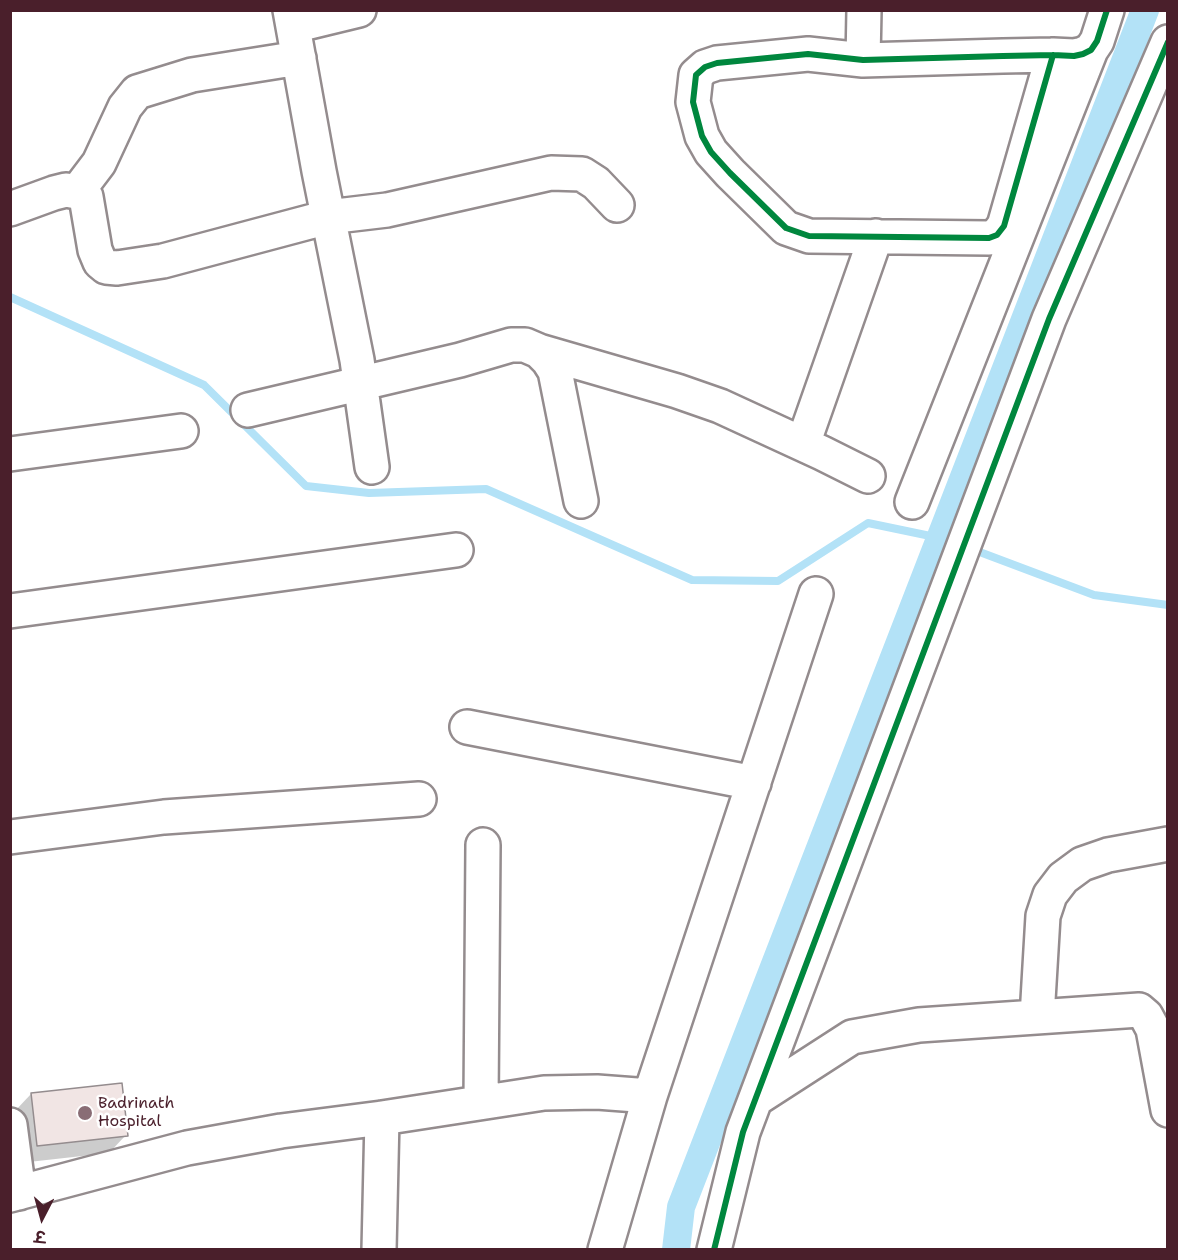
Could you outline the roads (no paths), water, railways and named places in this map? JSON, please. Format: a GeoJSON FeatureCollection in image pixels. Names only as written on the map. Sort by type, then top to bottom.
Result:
{"type":"FeatureCollection","features":[{"type":"Feature","properties":{"kind":"street"},"geometry":{"type":"LineString","coordinates":[[359,10],[292,18],[360,384],[372,467]]}},
{"type":"Feature","properties":{"kind":"street"},"geometry":{"type":"LineString","coordinates":[[863,60],[864,10]]}},
{"type":"Feature","properties":{"kind":"street"},"geometry":{"type":"LineString","coordinates":[[912,502],[1091,50],[1097,41],[1107,10]]}},
{"type":"Feature","properties":{"kind":"street"},"geometry":{"type":"LineString","coordinates":[[714,1250],[743,1132],[1049,319],[1153,107],[1167,42]]}},
{"type":"Feature","properties":{"kind":"street"},"geometry":{"type":"LineString","coordinates":[[1053,55],[1004,226],[997,235],[989,238],[798,234],[786,228],[711,152],[702,136],[693,102],[696,75],[705,67],[717,63],[808,54],[863,60],[1053,55],[1074,56],[1091,50]]}},
{"type":"Feature","properties":{"kind":"street"},"geometry":{"type":"LineString","coordinates":[[77,192],[99,163],[125,107],[137,92],[192,75],[299,58]]}},
{"type":"Feature","properties":{"kind":"street"},"geometry":{"type":"LineString","coordinates":[[10,209],[54,193],[66,190],[77,192],[86,197],[95,250],[100,262],[106,267],[117,268],[163,261],[328,217],[387,210],[551,173],[582,174],[596,183],[617,205]]}},
{"type":"Feature","properties":{"kind":"street"},"geometry":{"type":"LineString","coordinates":[[803,444],[876,236]]}},
{"type":"Feature","properties":{"kind":"street"},"geometry":{"type":"LineString","coordinates":[[248,410],[460,360],[511,345],[525,345],[677,390],[749,419],[868,476]]}},
{"type":"Feature","properties":{"kind":"street"},"geometry":{"type":"LineString","coordinates":[[539,351],[555,370],[581,501]]}},
{"type":"Feature","properties":{"kind":"street"},"geometry":{"type":"LineString","coordinates":[[10,454],[181,431]]}},
{"type":"Feature","properties":{"kind":"street"},"geometry":{"type":"LineString","coordinates":[[10,611],[456,550]]}},
{"type":"Feature","properties":{"kind":"street"},"geometry":{"type":"LineString","coordinates":[[605,1250],[650,1096],[816,594]]}},
{"type":"Feature","properties":{"kind":"street"},"geometry":{"type":"LineString","coordinates":[[467,727],[754,783]]}},
{"type":"Feature","properties":{"kind":"street"},"geometry":{"type":"LineString","coordinates":[[10,837],[164,817],[419,799]]}},
{"type":"Feature","properties":{"kind":"street"},"geometry":{"type":"LineString","coordinates":[[1037,1017],[1043,916],[1050,895],[1063,878],[1082,864],[1108,855],[1167,843]]}},
{"type":"Feature","properties":{"kind":"street"},"geometry":{"type":"LineString","coordinates":[[481,1102],[483,846]]}},
{"type":"Feature","properties":{"kind":"street"},"geometry":{"type":"LineString","coordinates":[[756,1099],[852,1036],[919,1026],[1140,1010],[1146,1016],[1152,1029],[1167,1110]]}},
{"type":"Feature","properties":{"kind":"street"},"geometry":{"type":"LineString","coordinates":[[10,1125],[15,1194],[215,1142],[544,1093],[650,1096]]}},
{"type":"Feature","properties":{"kind":"street"},"geometry":{"type":"LineString","coordinates":[[379,1250],[381,1118]]}},
{"type":"Feature","properties":{"kind":"waterway"},"geometry":{"type":"LineString","coordinates":[[676,1250],[681,1207],[1145,10]]}},
{"type":"Feature","properties":{"kind":"waterway"},"geometry":{"type":"LineString","coordinates":[[10,297],[204,385],[306,486],[369,493],[486,489],[692,580],[778,581],[868,523],[940,538],[957,544]]}},
{"type":"Feature","properties":{"kind":"waterway"},"geometry":{"type":"LineString","coordinates":[[969,548],[1094,595],[1168,605]]}},
{"type":"Feature","properties":{"kind":"place","name":"Badrinath Hospital"},"geometry":{"type":"Point","coordinates":[85,1113]}}]}
